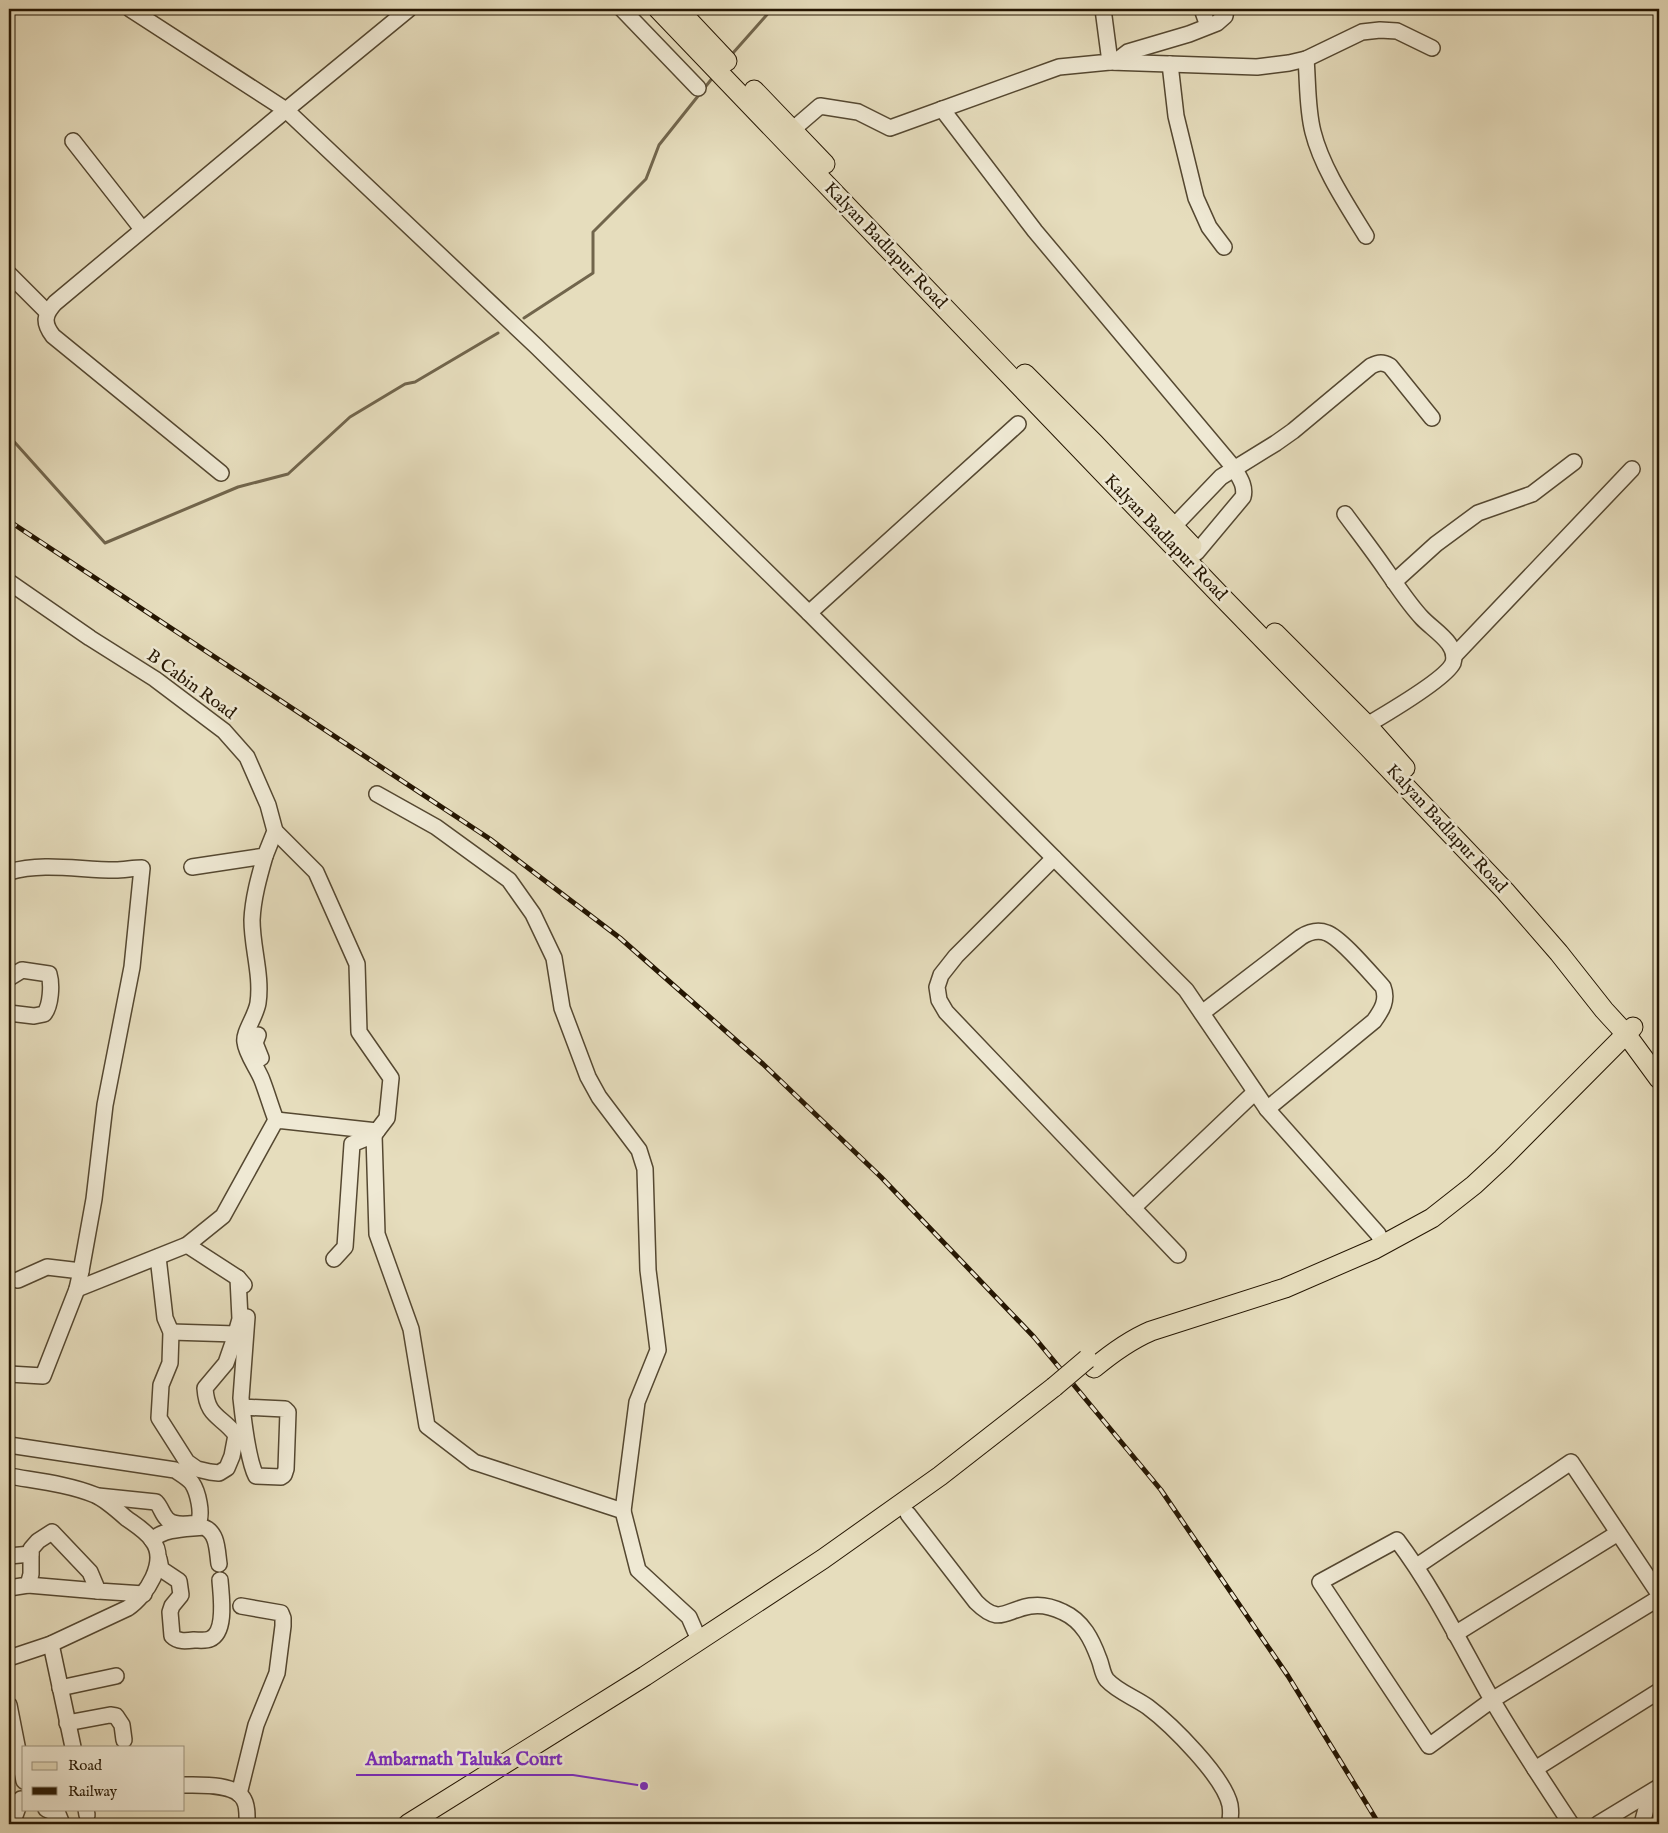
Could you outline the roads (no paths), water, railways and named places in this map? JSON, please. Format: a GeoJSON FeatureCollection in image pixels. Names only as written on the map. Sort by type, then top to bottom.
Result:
{"type":"FeatureCollection","features":[{"type":"Feature","properties":{"kind":"main road","name":"Kalyan Badlapur Road"},"geometry":{"type":"LineString","coordinates":[[658,9],[716,59],[928,283],[978,327],[1114,474],[1400,771],[1559,953],[1604,1010],[1626,1027],[1659,1060]]}},
{"type":"Feature","properties":{"kind":"main road","name":"Kalyan Badlapur Road"},"geometry":{"type":"LineString","coordinates":[[678,9],[716,59]]}},
{"type":"Feature","properties":{"kind":"main road","name":"Kalyan Badlapur Road"},"geometry":{"type":"LineString","coordinates":[[1114,474],[1174,526],[1192,556],[1266,624],[1367,725],[1400,771]]}},
{"type":"Feature","properties":{"kind":"main road","name":"Kalyan Badlapur Road"},"geometry":{"type":"LineString","coordinates":[[1626,1027],[1659,1079]]}},
{"type":"Feature","properties":{"kind":"main road"},"geometry":{"type":"LineString","coordinates":[[408,1824],[830,1569],[908,1514],[1091,1363],[1115,1337],[1147,1320],[1281,1277],[1381,1239],[1425,1208],[1466,1175],[1626,1027]]}},
{"type":"Feature","properties":{"kind":"main road"},"geometry":{"type":"LineString","coordinates":[[430,1824],[702,1645],[882,1519],[1058,1391]]}},
{"type":"Feature","properties":{"kind":"street"},"geometry":{"type":"LineString","coordinates":[[130,9],[286,110],[536,346],[809,612],[1186,990],[1267,1109],[1381,1239]]}},
{"type":"Feature","properties":{"kind":"street"},"geometry":{"type":"LineString","coordinates":[[221,473],[53,336],[48,329],[47,312],[142,228],[409,9]]}},
{"type":"Feature","properties":{"kind":"street"},"geometry":{"type":"LineString","coordinates":[[622,9],[698,88]]}},
{"type":"Feature","properties":{"kind":"street"},"geometry":{"type":"LineString","coordinates":[[1103,9],[1112,62]]}},
{"type":"Feature","properties":{"kind":"street"},"geometry":{"type":"LineString","coordinates":[[1202,9],[1208,26]]}},
{"type":"Feature","properties":{"kind":"street"},"geometry":{"type":"LineString","coordinates":[[1112,62],[1128,52],[1222,20],[1226,9]]}},
{"type":"Feature","properties":{"kind":"street"},"geometry":{"type":"LineString","coordinates":[[787,133],[820,106],[858,112],[890,128],[1059,67],[1112,62],[1257,67],[1306,59],[1362,32],[1380,30],[1397,31],[1432,48]]}},
{"type":"Feature","properties":{"kind":"street"},"geometry":{"type":"LineString","coordinates":[[1306,59],[1312,130],[1317,148],[1342,197],[1366,236]]}},
{"type":"Feature","properties":{"kind":"street"},"geometry":{"type":"LineString","coordinates":[[1170,64],[1176,116],[1196,198],[1209,227],[1224,247]]}},
{"type":"Feature","properties":{"kind":"street"},"geometry":{"type":"LineString","coordinates":[[942,109],[1035,231],[1234,468],[1243,486],[1243,497],[1192,556]]}},
{"type":"Feature","properties":{"kind":"street"},"geometry":{"type":"LineString","coordinates":[[73,141],[142,228]]}},
{"type":"Feature","properties":{"kind":"street"},"geometry":{"type":"LineString","coordinates":[[9,274],[47,312]]}},
{"type":"Feature","properties":{"kind":"street"},"geometry":{"type":"LineString","coordinates":[[1174,526],[1220,477],[1293,431],[1378,362],[1390,366],[1432,418]]}},
{"type":"Feature","properties":{"kind":"street"},"geometry":{"type":"LineString","coordinates":[[809,612],[1018,424]]}},
{"type":"Feature","properties":{"kind":"street"},"geometry":{"type":"LineString","coordinates":[[1394,582],[1436,544],[1478,513],[1532,494],[1574,462]]}},
{"type":"Feature","properties":{"kind":"street"},"geometry":{"type":"LineString","coordinates":[[1367,725],[1417,694],[1450,668],[1454,656],[1632,469]]}},
{"type":"Feature","properties":{"kind":"street"},"geometry":{"type":"LineString","coordinates":[[1345,514],[1405,599],[1447,641],[1454,652],[1454,656]]}},
{"type":"Feature","properties":{"kind":"street","name":"B Cabin Road"},"geometry":{"type":"LineString","coordinates":[[9,582],[90,638],[155,679],[224,731],[247,756],[268,805],[275,830]]}},
{"type":"Feature","properties":{"kind":"street"},"geometry":{"type":"LineString","coordinates":[[377,794],[436,827],[509,880],[533,914],[554,958],[562,1008],[588,1077],[605,1106],[639,1150],[646,1169],[648,1270],[658,1350],[636,1402],[622,1511],[638,1570],[690,1617],[702,1645]]}},
{"type":"Feature","properties":{"kind":"street"},"geometry":{"type":"LineString","coordinates":[[261,1058],[244,1042],[246,1031],[253,1021],[258,1004],[258,966],[252,919],[258,883],[265,856],[275,830],[316,872],[357,964],[359,1032],[391,1078],[387,1118],[375,1133],[352,1144],[345,1247],[334,1259]]}},
{"type":"Feature","properties":{"kind":"street"},"geometry":{"type":"LineString","coordinates":[[192,867],[265,856]]}},
{"type":"Feature","properties":{"kind":"street"},"geometry":{"type":"LineString","coordinates":[[1054,858],[956,956],[941,975],[938,987],[940,1000],[952,1019],[1178,1255]]}},
{"type":"Feature","properties":{"kind":"street"},"geometry":{"type":"LineString","coordinates":[[9,872],[24,868],[68,867],[114,870],[142,868],[132,967],[106,1105],[94,1199],[77,1289],[43,1376],[9,1374]]}},
{"type":"Feature","properties":{"kind":"street"},"geometry":{"type":"LineString","coordinates":[[1202,1013],[1301,937],[1317,930],[1327,933],[1337,940],[1382,987],[1385,993],[1385,1002],[1374,1022],[1267,1109]]}},
{"type":"Feature","properties":{"kind":"street"},"geometry":{"type":"LineString","coordinates":[[9,978],[22,970],[45,972],[49,974],[50,981],[48,1008],[44,1014],[34,1016],[9,1013]]}},
{"type":"Feature","properties":{"kind":"street"},"geometry":{"type":"LineString","coordinates":[[77,1289],[188,1244],[223,1216],[276,1120],[262,1080],[261,1058],[255,1043],[258,1035]]}},
{"type":"Feature","properties":{"kind":"street"},"geometry":{"type":"LineString","coordinates":[[1133,1208],[1255,1092]]}},
{"type":"Feature","properties":{"kind":"street"},"geometry":{"type":"LineString","coordinates":[[276,1120],[375,1133]]}},
{"type":"Feature","properties":{"kind":"street"},"geometry":{"type":"LineString","coordinates":[[375,1133],[377,1234],[411,1329],[427,1426],[474,1462],[622,1511]]}},
{"type":"Feature","properties":{"kind":"street"},"geometry":{"type":"LineString","coordinates":[[188,1244],[241,1280],[248,1297],[241,1398],[242,1407],[244,1422],[256,1476],[281,1477],[286,1469],[288,1412],[284,1409],[242,1407]]}},
{"type":"Feature","properties":{"kind":"street"},"geometry":{"type":"LineString","coordinates":[[158,1256],[165,1318],[171,1332],[170,1363],[161,1385],[159,1418],[187,1462],[197,1469],[219,1473],[227,1468],[232,1456],[236,1435],[211,1411],[205,1398],[204,1388],[226,1363],[236,1334],[240,1320],[238,1278]]}},
{"type":"Feature","properties":{"kind":"street"},"geometry":{"type":"LineString","coordinates":[[18,1280],[47,1267],[81,1272]]}},
{"type":"Feature","properties":{"kind":"street"},"geometry":{"type":"LineString","coordinates":[[171,1332],[236,1334]]}},
{"type":"Feature","properties":{"kind":"street"},"geometry":{"type":"LineString","coordinates":[[9,1445],[175,1470],[191,1482],[196,1490],[201,1518],[198,1523],[173,1523],[166,1518],[161,1507],[156,1502],[96,1496],[67,1487],[9,1476]]}},
{"type":"Feature","properties":{"kind":"street"},"geometry":{"type":"LineString","coordinates":[[1417,1566],[1571,1462],[1659,1596],[1492,1700],[1428,1746],[1320,1582],[1397,1540],[1417,1566],[1492,1700],[1572,1824]]}},
{"type":"Feature","properties":{"kind":"street"},"geometry":{"type":"LineString","coordinates":[[96,1496],[114,1508],[152,1540],[158,1551],[162,1569],[179,1581],[181,1596],[172,1606],[170,1612],[172,1636],[176,1640],[210,1639],[217,1633],[221,1621],[220,1580]]}},
{"type":"Feature","properties":{"kind":"street"},"geometry":{"type":"LineString","coordinates":[[908,1514],[984,1611],[992,1615],[1004,1615],[1031,1606],[1048,1606],[1064,1612],[1077,1621],[1087,1632],[1104,1676],[1109,1683],[1147,1706],[1168,1723],[1224,1789],[1230,1805],[1231,1818],[1229,1824]]}},
{"type":"Feature","properties":{"kind":"street"},"geometry":{"type":"LineString","coordinates":[[152,1540],[158,1534],[203,1527],[208,1529],[215,1539],[219,1564]]}},
{"type":"Feature","properties":{"kind":"street"},"geometry":{"type":"LineString","coordinates":[[28,1585],[31,1574],[31,1550],[38,1541],[52,1532],[90,1572],[98,1591]]}},
{"type":"Feature","properties":{"kind":"street"},"geometry":{"type":"LineString","coordinates":[[1455,1634],[1618,1533]]}},
{"type":"Feature","properties":{"kind":"street"},"geometry":{"type":"LineString","coordinates":[[9,1556],[31,1554]]}},
{"type":"Feature","properties":{"kind":"street"},"geometry":{"type":"LineString","coordinates":[[9,1658],[51,1644],[128,1608],[144,1594],[159,1559]]}},
{"type":"Feature","properties":{"kind":"street"},"geometry":{"type":"LineString","coordinates":[[9,1588],[28,1585],[144,1594]]}},
{"type":"Feature","properties":{"kind":"street"},"geometry":{"type":"LineString","coordinates":[[239,1794],[256,1726],[277,1673],[283,1626],[281,1613],[241,1606]]}},
{"type":"Feature","properties":{"kind":"street"},"geometry":{"type":"LineString","coordinates":[[51,1644],[73,1746]]}},
{"type":"Feature","properties":{"kind":"street"},"geometry":{"type":"LineString","coordinates":[[60,1688],[116,1676]]}},
{"type":"Feature","properties":{"kind":"street"},"geometry":{"type":"LineString","coordinates":[[1535,1769],[1659,1691]]}},
{"type":"Feature","properties":{"kind":"street"},"geometry":{"type":"LineString","coordinates":[[9,1705],[22,1771]]}},
{"type":"Feature","properties":{"kind":"street"},"geometry":{"type":"LineString","coordinates":[[67,1723],[110,1715],[116,1716],[122,1724],[124,1740]]}},
{"type":"Feature","properties":{"kind":"street"},"geometry":{"type":"LineString","coordinates":[[185,1785],[207,1785],[229,1789],[239,1794],[244,1800],[247,1824]]}},
{"type":"Feature","properties":{"kind":"street"},"geometry":{"type":"LineString","coordinates":[[1644,1819],[1659,1788]]}},
{"type":"Feature","properties":{"kind":"street"},"geometry":{"type":"LineString","coordinates":[[1598,1824],[1659,1788]]}},
{"type":"Feature","properties":{"kind":"street"},"geometry":{"type":"LineString","coordinates":[[12,1824],[18,1798]]}},
{"type":"Feature","properties":{"kind":"street"},"geometry":{"type":"LineString","coordinates":[[48,1810],[58,1814],[62,1824]]}},
{"type":"Feature","properties":{"kind":"waterway"},"geometry":{"type":"LineString","coordinates":[[733,53],[772,9]]}},
{"type":"Feature","properties":{"kind":"waterway"},"geometry":{"type":"LineString","coordinates":[[524,318],[593,273],[593,232],[646,179],[659,145],[714,76]]}},
{"type":"Feature","properties":{"kind":"waterway"},"geometry":{"type":"LineString","coordinates":[[9,436],[105,543],[238,487],[288,474],[350,417],[405,384],[415,382],[498,333]]}},
{"type":"Feature","properties":{"kind":"railway"},"geometry":{"type":"LineString","coordinates":[[9,521],[490,839],[620,938],[763,1064],[881,1177],[1034,1337],[1161,1490],[1288,1676],[1379,1824]]}},
{"type":"Feature","properties":{"kind":"place","name":"Ambarnath Taluka Court"},"geometry":{"type":"Point","coordinates":[644,1786]}}]}
